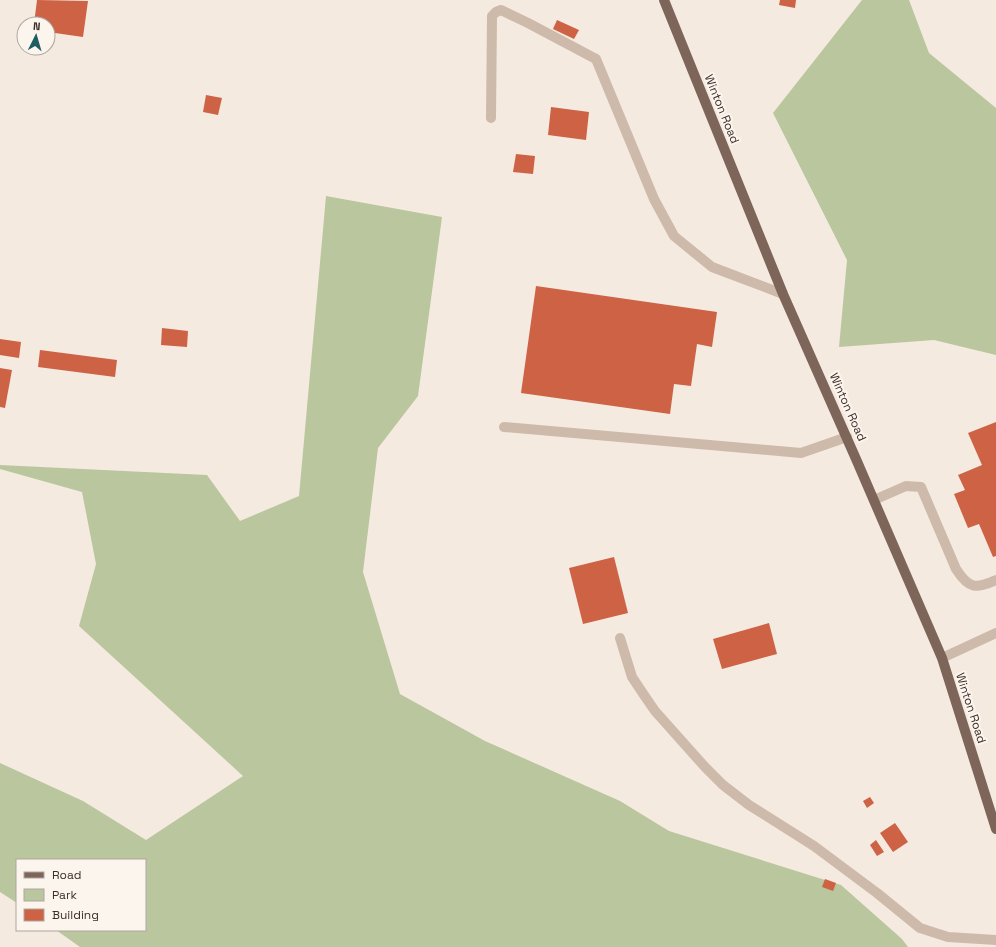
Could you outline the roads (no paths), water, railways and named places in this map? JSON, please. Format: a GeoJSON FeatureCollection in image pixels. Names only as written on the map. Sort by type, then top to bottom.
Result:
{"type":"FeatureCollection","features":[{"type":"Feature","properties":{"kind":"main road","name":"Winton Road"},"geometry":{"type":"LineString","coordinates":[[664,0],[783,294],[847,437],[942,658],[996,829]]}},
{"type":"Feature","properties":{"kind":"street"},"geometry":{"type":"LineString","coordinates":[[491,118],[492,16],[501,10],[596,59],[654,199],[674,236],[712,267],[783,294]]}},
{"type":"Feature","properties":{"kind":"street"},"geometry":{"type":"LineString","coordinates":[[504,427],[801,453],[847,437]]}},
{"type":"Feature","properties":{"kind":"street"},"geometry":{"type":"LineString","coordinates":[[874,500],[906,486],[921,487],[956,569],[963,580],[971,585],[982,586],[996,580]]}},
{"type":"Feature","properties":{"kind":"street"},"geometry":{"type":"LineString","coordinates":[[942,658],[996,633]]}},
{"type":"Feature","properties":{"kind":"street"},"geometry":{"type":"LineString","coordinates":[[620,638],[632,677],[655,711],[705,768],[723,785],[749,805],[792,831],[824,853],[878,893],[920,928],[948,937],[996,940]]}}]}
